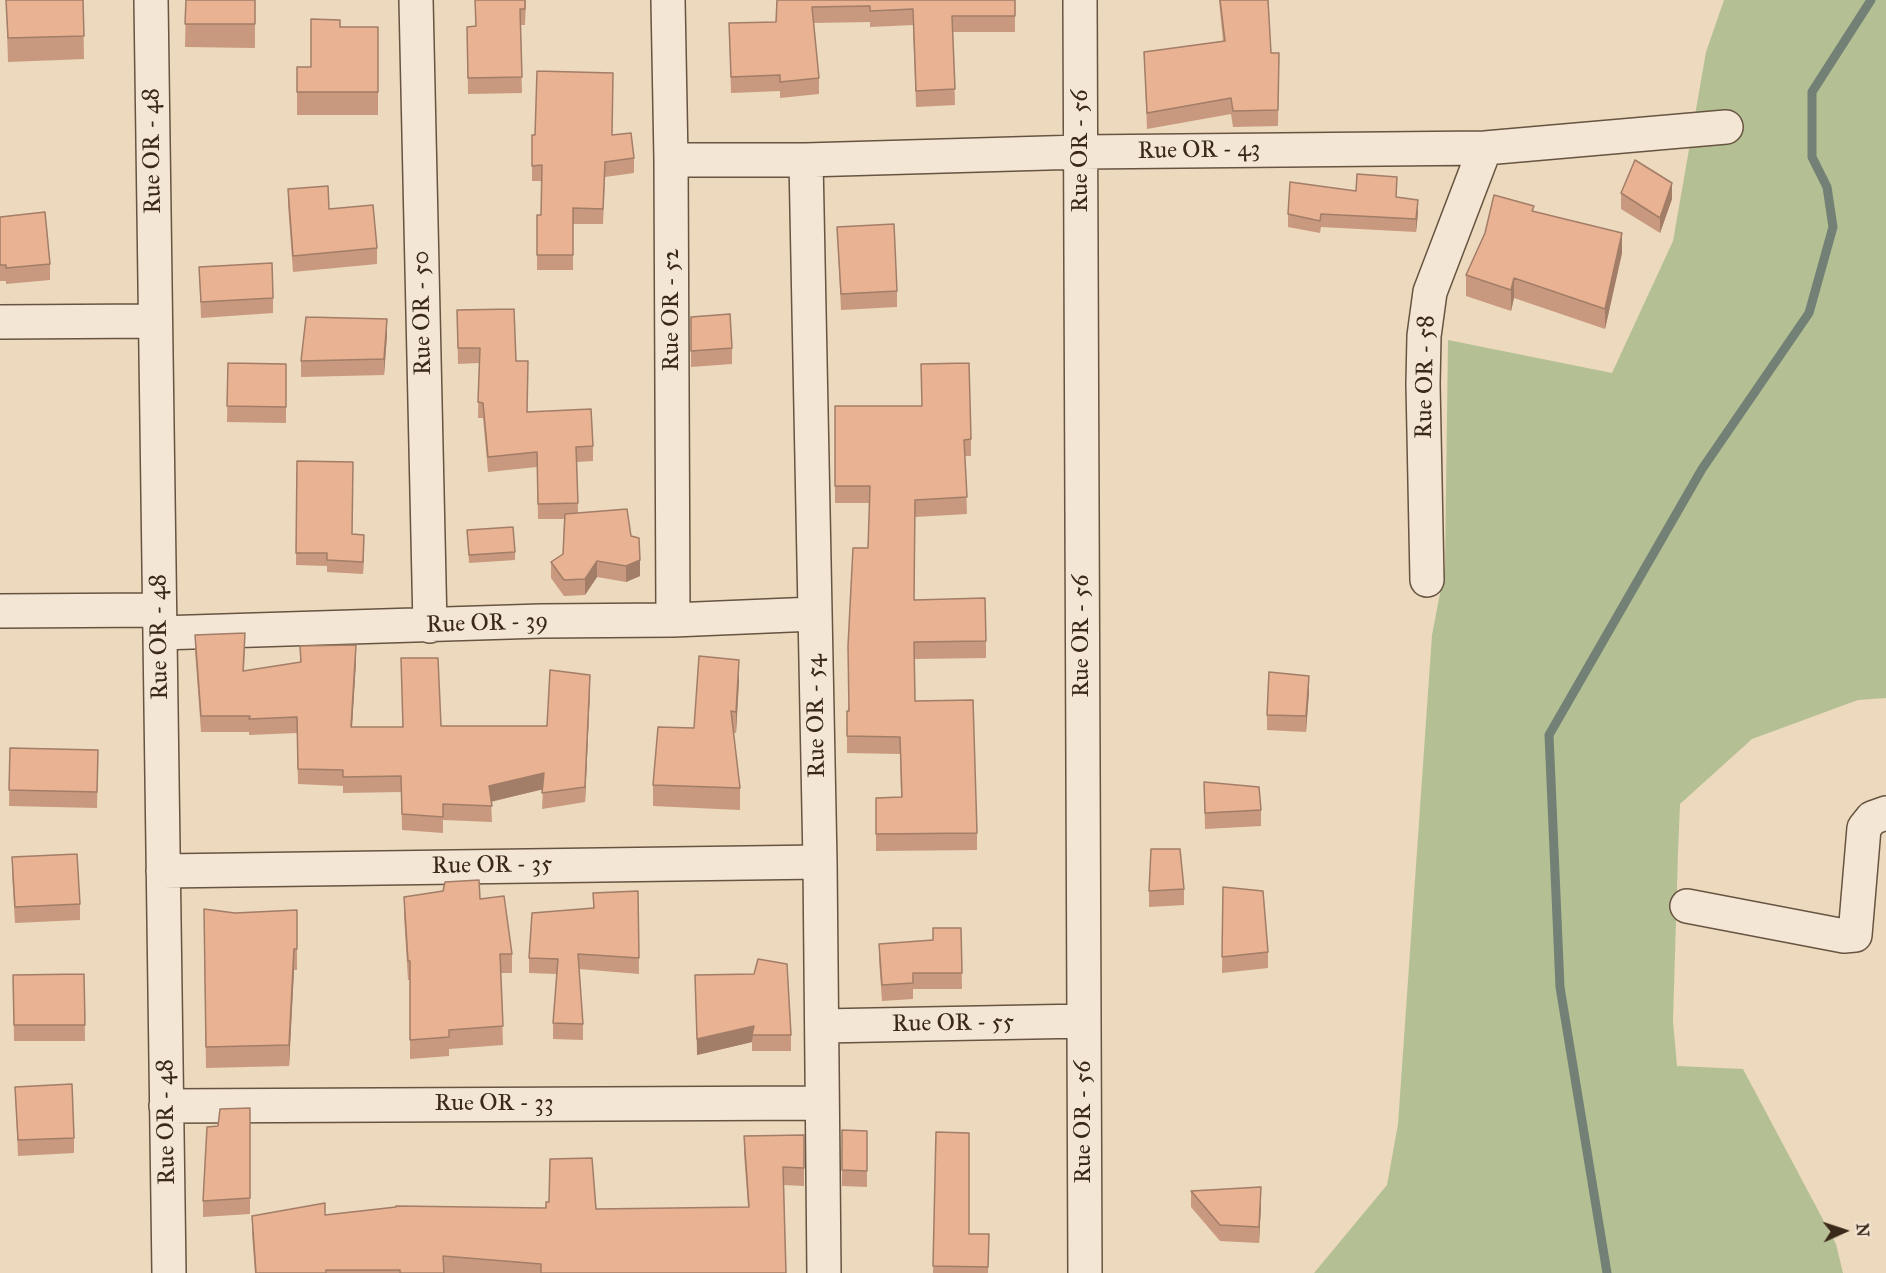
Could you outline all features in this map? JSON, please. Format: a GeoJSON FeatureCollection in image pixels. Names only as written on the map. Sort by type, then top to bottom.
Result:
{"type":"FeatureCollection","features":[{"type":"Feature","properties":{"kind":"street","name":"Rue OR - 48"},"geometry":{"type":"LineString","coordinates":[[151,0],[169,1273]]}},
{"type":"Feature","properties":{"kind":"street","name":"Rue OR - 50"},"geometry":{"type":"LineString","coordinates":[[416,0],[430,626]]}},
{"type":"Feature","properties":{"kind":"street","name":"Rue OR - 52"},"geometry":{"type":"LineString","coordinates":[[668,0],[673,620]]}},
{"type":"Feature","properties":{"kind":"street","name":"Rue OR - 56"},"geometry":{"type":"LineString","coordinates":[[1080,0],[1085,1273]]}},
{"type":"Feature","properties":{"kind":"street","name":"Rue OR - 43"},"geometry":{"type":"LineString","coordinates":[[671,160],[807,160],[1081,152],[1485,148],[1726,127]]}},
{"type":"Feature","properties":{"kind":"street","name":"Rue OR - 58"},"geometry":{"type":"LineString","coordinates":[[1427,580],[1424,336],[1430,292],[1485,148]]}},
{"type":"Feature","properties":{"kind":"street","name":"Rue OR - 54"},"geometry":{"type":"LineString","coordinates":[[807,160],[820,862],[824,1273]]}},
{"type":"Feature","properties":{"kind":"street"},"geometry":{"type":"LineString","coordinates":[[0,322],[155,321]]}},
{"type":"Feature","properties":{"kind":"street","name":"Rue OR - 39"},"geometry":{"type":"LineString","coordinates":[[0,611],[160,622],[430,626],[814,614]]}},
{"type":"Feature","properties":{"kind":"street"},"geometry":{"type":"LineString","coordinates":[[1687,906],[1844,936],[1855,935],[1864,828],[1872,818],[1886,813]]}},
{"type":"Feature","properties":{"kind":"street","name":"Rue OR - 35"},"geometry":{"type":"LineString","coordinates":[[163,871],[820,862]]}},
{"type":"Feature","properties":{"kind":"street","name":"Rue OR - 55"},"geometry":{"type":"LineString","coordinates":[[822,1026],[1084,1021]]}},
{"type":"Feature","properties":{"kind":"street","name":"Rue OR - 33"},"geometry":{"type":"LineString","coordinates":[[166,1106],[822,1103]]}},
{"type":"Feature","properties":{"kind":"green space"},"geometry":{"type":"Polygon","coordinates":[[[1724,0],[1886,0],[1886,698],[1858,700],[1752,739],[1680,804],[1678,852],[1673,1021],[1677,1066],[1743,1069],[1836,1244],[1843,1273],[1314,1273],[1387,1185],[1398,1124],[1432,635],[1445,567],[1448,340],[1612,373],[1673,241],[1706,52],[1724,0]]]}},
{"type":"Feature","properties":{"kind":"building"},"geometry":{"type":"Polygon","coordinates":[[[6,0],[83,0],[84,36],[8,38],[6,0]]]}},
{"type":"Feature","properties":{"kind":"building"},"geometry":{"type":"Polygon","coordinates":[[[186,0],[255,0],[255,24],[185,24],[186,0]]]}},
{"type":"Feature","properties":{"kind":"building"},"geometry":{"type":"Polygon","coordinates":[[[475,0],[525,0],[525,9],[520,9],[522,77],[468,78],[467,27],[476,26],[475,0]]]}},
{"type":"Feature","properties":{"kind":"building"},"geometry":{"type":"Polygon","coordinates":[[[777,0],[1015,0],[1015,16],[952,16],[955,89],[916,91],[913,9],[870,11],[870,6],[812,7],[819,78],[780,82],[780,75],[731,77],[729,23],[776,22],[777,0]]]}},
{"type":"Feature","properties":{"kind":"building"},"geometry":{"type":"Polygon","coordinates":[[[1220,0],[1268,0],[1271,53],[1279,53],[1278,110],[1233,111],[1231,98],[1147,113],[1144,52],[1225,41],[1220,0]]]}},
{"type":"Feature","properties":{"kind":"building"},"geometry":{"type":"Polygon","coordinates":[[[311,19],[340,20],[340,27],[378,27],[378,92],[297,92],[297,67],[311,67],[311,19]]]}},
{"type":"Feature","properties":{"kind":"building"},"geometry":{"type":"Polygon","coordinates":[[[537,71],[613,73],[612,135],[631,133],[634,158],[605,162],[603,209],[573,208],[573,255],[537,255],[537,215],[541,215],[542,165],[532,166],[532,135],[535,135],[537,71]]]}},
{"type":"Feature","properties":{"kind":"building"},"geometry":{"type":"Polygon","coordinates":[[[1635,160],[1672,183],[1660,218],[1621,193],[1635,160]]]}},
{"type":"Feature","properties":{"kind":"building"},"geometry":{"type":"Polygon","coordinates":[[[1357,174],[1397,177],[1396,197],[1418,200],[1416,219],[1321,214],[1320,221],[1288,214],[1290,182],[1356,191],[1357,174]]]}},
{"type":"Feature","properties":{"kind":"building"},"geometry":{"type":"Polygon","coordinates":[[[328,186],[329,209],[373,205],[377,248],[293,256],[288,189],[328,186]]]}},
{"type":"Feature","properties":{"kind":"building"},"geometry":{"type":"Polygon","coordinates":[[[1494,195],[1534,206],[1532,211],[1622,233],[1605,309],[1514,278],[1511,290],[1466,275],[1485,233],[1494,195]]]}},
{"type":"Feature","properties":{"kind":"building"},"geometry":{"type":"Polygon","coordinates":[[[45,212],[50,264],[6,268],[6,265],[0,265],[0,217],[45,212]]]}},
{"type":"Feature","properties":{"kind":"building"},"geometry":{"type":"Polygon","coordinates":[[[894,224],[897,291],[841,294],[837,227],[894,224]]]}},
{"type":"Feature","properties":{"kind":"building"},"geometry":{"type":"Polygon","coordinates":[[[272,263],[273,298],[201,302],[199,267],[272,263]]]}},
{"type":"Feature","properties":{"kind":"building"},"geometry":{"type":"Polygon","coordinates":[[[514,309],[516,361],[528,361],[527,412],[591,409],[593,446],[576,447],[578,503],[538,504],[537,452],[488,457],[483,403],[478,402],[480,348],[458,348],[457,310],[514,309]]]}},
{"type":"Feature","properties":{"kind":"building"},"geometry":{"type":"Polygon","coordinates":[[[730,314],[732,348],[691,351],[691,317],[730,314]]]}},
{"type":"Feature","properties":{"kind":"building"},"geometry":{"type":"Polygon","coordinates":[[[306,317],[387,319],[384,359],[301,361],[306,317]]]}},
{"type":"Feature","properties":{"kind":"building"},"geometry":{"type":"Polygon","coordinates":[[[228,363],[286,364],[286,407],[227,406],[228,363]]]}},
{"type":"Feature","properties":{"kind":"building"},"geometry":{"type":"Polygon","coordinates":[[[969,363],[971,439],[964,440],[967,497],[915,500],[914,600],[985,598],[986,641],[914,642],[915,701],[973,700],[977,833],[876,834],[876,798],[902,797],[900,737],[847,736],[848,646],[853,548],[868,548],[870,486],[835,486],[835,406],[922,406],[921,364],[969,363]]]}},
{"type":"Feature","properties":{"kind":"building"},"geometry":{"type":"Polygon","coordinates":[[[297,461],[353,462],[352,534],[364,535],[363,562],[327,560],[327,553],[296,553],[297,461]]]}},
{"type":"Feature","properties":{"kind":"building"},"geometry":{"type":"Polygon","coordinates":[[[627,509],[631,536],[639,538],[640,560],[626,566],[597,561],[585,579],[564,580],[551,562],[563,554],[565,514],[627,509]]]}},
{"type":"Feature","properties":{"kind":"building"},"geometry":{"type":"Polygon","coordinates":[[[513,527],[515,552],[469,555],[467,530],[513,527]]]}},
{"type":"Feature","properties":{"kind":"building"},"geometry":{"type":"Polygon","coordinates":[[[245,633],[243,671],[301,662],[300,646],[356,645],[351,727],[403,727],[401,658],[438,658],[441,726],[547,726],[550,670],[590,675],[585,787],[542,793],[544,773],[489,786],[492,806],[443,804],[443,817],[402,814],[401,776],[343,777],[343,770],[298,769],[297,717],[249,719],[250,716],[201,716],[195,635],[245,633]]]}},
{"type":"Feature","properties":{"kind":"building"},"geometry":{"type":"Polygon","coordinates":[[[699,656],[739,660],[736,712],[731,711],[740,788],[653,785],[658,727],[694,728],[699,656]]]}},
{"type":"Feature","properties":{"kind":"building"},"geometry":{"type":"Polygon","coordinates":[[[1269,672],[1309,676],[1306,716],[1267,715],[1269,672]]]}},
{"type":"Feature","properties":{"kind":"building"},"geometry":{"type":"Polygon","coordinates":[[[10,748],[98,750],[97,792],[9,790],[10,748]]]}},
{"type":"Feature","properties":{"kind":"building"},"geometry":{"type":"Polygon","coordinates":[[[1204,782],[1259,787],[1261,810],[1205,813],[1204,782]]]}},
{"type":"Feature","properties":{"kind":"building"},"geometry":{"type":"Polygon","coordinates":[[[1151,849],[1180,849],[1184,889],[1149,891],[1151,849]]]}},
{"type":"Feature","properties":{"kind":"building"},"geometry":{"type":"Polygon","coordinates":[[[77,854],[80,904],[15,907],[12,857],[77,854]]]}},
{"type":"Feature","properties":{"kind":"building"},"geometry":{"type":"Polygon","coordinates":[[[479,880],[480,899],[504,896],[512,954],[500,954],[503,1026],[449,1030],[449,1037],[410,1040],[410,961],[408,961],[404,897],[443,891],[445,882],[479,880]]]}},
{"type":"Feature","properties":{"kind":"building"},"geometry":{"type":"Polygon","coordinates":[[[1223,887],[1263,891],[1268,952],[1222,957],[1223,887]]]}},
{"type":"Feature","properties":{"kind":"building"},"geometry":{"type":"Polygon","coordinates":[[[638,891],[639,958],[578,954],[583,1024],[553,1023],[558,959],[529,958],[532,913],[594,908],[593,893],[638,891]]]}},
{"type":"Feature","properties":{"kind":"building"},"geometry":{"type":"Polygon","coordinates":[[[204,909],[235,913],[297,910],[297,949],[294,949],[289,1045],[206,1047],[204,909]]]}},
{"type":"Feature","properties":{"kind":"building"},"geometry":{"type":"Polygon","coordinates":[[[933,928],[961,928],[962,973],[913,973],[913,983],[882,985],[879,944],[933,940],[933,928]]]}},
{"type":"Feature","properties":{"kind":"building"},"geometry":{"type":"Polygon","coordinates":[[[758,959],[787,964],[791,1035],[752,1035],[754,1026],[697,1039],[695,975],[754,974],[758,959]]]}},
{"type":"Feature","properties":{"kind":"building"},"geometry":{"type":"Polygon","coordinates":[[[84,974],[85,1025],[14,1025],[13,975],[84,974]]]}},
{"type":"Feature","properties":{"kind":"building"},"geometry":{"type":"Polygon","coordinates":[[[72,1084],[74,1138],[18,1140],[15,1087],[72,1084]]]}},
{"type":"Feature","properties":{"kind":"building"},"geometry":{"type":"Polygon","coordinates":[[[250,1108],[250,1198],[203,1201],[207,1127],[218,1126],[220,1109],[250,1108]]]}},
{"type":"Feature","properties":{"kind":"building"},"geometry":{"type":"Polygon","coordinates":[[[842,1130],[867,1131],[867,1171],[842,1170],[842,1130]]]}},
{"type":"Feature","properties":{"kind":"building"},"geometry":{"type":"Polygon","coordinates":[[[936,1132],[969,1133],[969,1234],[989,1234],[988,1267],[933,1266],[936,1132]]]}},
{"type":"Feature","properties":{"kind":"building"},"geometry":{"type":"Polygon","coordinates":[[[804,1135],[804,1168],[783,1167],[786,1273],[541,1273],[541,1264],[443,1256],[444,1273],[400,1273],[400,1270],[326,1270],[326,1273],[256,1273],[252,1216],[325,1203],[325,1215],[396,1206],[546,1208],[546,1202],[549,1202],[550,1159],[592,1158],[596,1209],[749,1207],[744,1136],[804,1135]]]}},
{"type":"Feature","properties":{"kind":"building"},"geometry":{"type":"Polygon","coordinates":[[[1261,1187],[1259,1227],[1220,1225],[1191,1191],[1261,1187]]]}},
{"type":"Feature","properties":{"kind":"waterway"},"geometry":{"type":"LineString","coordinates":[[1607,1273],[1560,987],[1549,735],[1702,469],[1809,313],[1833,227],[1827,187],[1812,157],[1812,92],[1871,0]]}}]}
